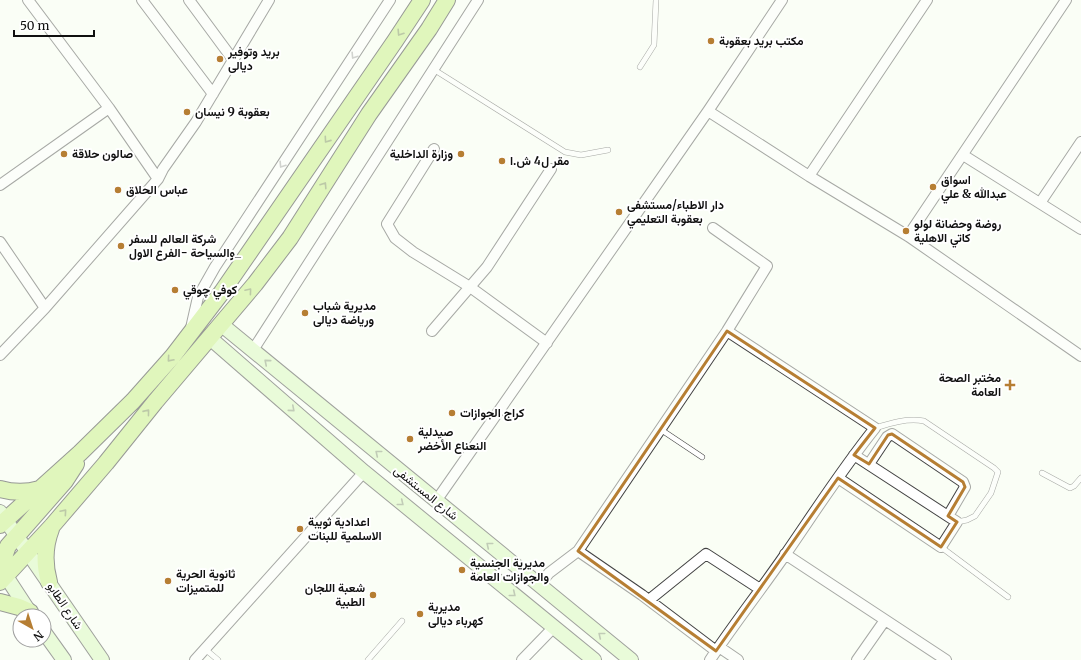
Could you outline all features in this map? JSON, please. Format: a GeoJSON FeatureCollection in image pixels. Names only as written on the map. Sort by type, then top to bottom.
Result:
{"type":"FeatureCollection","features":[{"type":"Feature","properties":{"kind":"main road"},"geometry":{"type":"LineString","coordinates":[[0,554],[5,542],[2,519],[40,490],[80,453],[133,401],[173,356],[222,292],[422,0]]}},
{"type":"Feature","properties":{"kind":"main road"},"geometry":{"type":"LineString","coordinates":[[2,575],[28,552],[52,526],[255,284],[290,238],[370,114],[429,29],[447,0]]}},
{"type":"Feature","properties":{"kind":"main road"},"geometry":{"type":"LineString","coordinates":[[2,575],[5,551],[16,536],[65,481],[74,468],[80,453]]}},
{"type":"Feature","properties":{"kind":"main road"},"geometry":{"type":"LineString","coordinates":[[0,489],[18,493],[40,490]]}},
{"type":"Feature","properties":{"kind":"main road"},"geometry":{"type":"LineString","coordinates":[[49,582],[46,571],[45,554],[48,537],[52,526]]}},
{"type":"Feature","properties":{"kind":"main road"},"geometry":{"type":"LineString","coordinates":[[0,602],[9,603],[19,608]]}},
{"type":"Feature","properties":{"kind":"street"},"geometry":{"type":"LineString","coordinates":[[28,0],[109,108],[158,179]]}},
{"type":"Feature","properties":{"kind":"street"},"geometry":{"type":"LineString","coordinates":[[142,0],[213,94]]}},
{"type":"Feature","properties":{"kind":"street"},"geometry":{"type":"LineString","coordinates":[[189,0],[234,61]]}},
{"type":"Feature","properties":{"kind":"street"},"geometry":{"type":"LineString","coordinates":[[0,356],[45,308],[158,179],[163,169],[196,122],[234,61],[269,0]]}},
{"type":"Feature","properties":{"kind":"street"},"geometry":{"type":"LineString","coordinates":[[189,335],[198,297],[215,267],[390,0]]}},
{"type":"Feature","properties":{"kind":"street"},"geometry":{"type":"LineString","coordinates":[[253,350],[478,0]]}},
{"type":"Feature","properties":{"kind":"street"},"geometry":{"type":"LineString","coordinates":[[436,501],[708,111],[782,0]]}},
{"type":"Feature","properties":{"kind":"street"},"geometry":{"type":"LineString","coordinates":[[809,176],[927,0]]}},
{"type":"Feature","properties":{"kind":"street"},"geometry":{"type":"LineString","coordinates":[[908,236],[1066,0]]}},
{"type":"Feature","properties":{"kind":"street"},"geometry":{"type":"LineString","coordinates":[[0,185],[109,108]]}},
{"type":"Feature","properties":{"kind":"street"},"geometry":{"type":"LineString","coordinates":[[708,111],[809,176],[908,236],[1081,356]]}},
{"type":"Feature","properties":{"kind":"street"},"geometry":{"type":"LineString","coordinates":[[1040,202],[1081,142]]}},
{"type":"Feature","properties":{"kind":"street"},"geometry":{"type":"LineString","coordinates":[[434,149],[387,224],[395,238],[413,252],[470,287],[547,343]]}},
{"type":"Feature","properties":{"kind":"street"},"geometry":{"type":"LineString","coordinates":[[963,155],[1040,202],[1081,230]]}},
{"type":"Feature","properties":{"kind":"street"},"geometry":{"type":"LineString","coordinates":[[432,331],[487,267],[551,169]]}},
{"type":"Feature","properties":{"kind":"street"},"geometry":{"type":"LineString","coordinates":[[539,585],[549,573],[578,551],[727,331],[767,266],[713,228]]}},
{"type":"Feature","properties":{"kind":"street"},"geometry":{"type":"LineString","coordinates":[[0,242],[45,308]]}},
{"type":"Feature","properties":{"kind":"street","name":"شارع المستشفى"},"geometry":{"type":"LineString","coordinates":[[222,325],[630,660]]}},
{"type":"Feature","properties":{"kind":"street"},"geometry":{"type":"LineString","coordinates":[[715,653],[854,455],[875,428],[727,331]]}},
{"type":"Feature","properties":{"kind":"street","name":"شارع المستشفى"},"geometry":{"type":"LineString","coordinates":[[210,338],[364,472],[594,660]]}},
{"type":"Feature","properties":{"kind":"street"},"geometry":{"type":"LineString","coordinates":[[277,397],[275,389],[279,382],[283,380],[291,382]]}},
{"type":"Feature","properties":{"kind":"street"},"geometry":{"type":"LineString","coordinates":[[869,464],[887,437],[892,434],[964,482],[965,487],[948,516]]}},
{"type":"Feature","properties":{"kind":"street"},"geometry":{"type":"LineString","coordinates":[[838,478],[940,547],[958,522],[854,455]]}},
{"type":"Feature","properties":{"kind":"street"},"geometry":{"type":"LineString","coordinates":[[195,660],[364,472]]}},
{"type":"Feature","properties":{"kind":"street","name":"شارع الطابو"},"geometry":{"type":"LineString","coordinates":[[2,519],[28,552],[102,660]]}},
{"type":"Feature","properties":{"kind":"street"},"geometry":{"type":"LineString","coordinates":[[578,551],[649,600],[715,653],[738,660]]}},
{"type":"Feature","properties":{"kind":"street"},"geometry":{"type":"LineString","coordinates":[[649,600],[706,554],[760,590]]}},
{"type":"Feature","properties":{"kind":"street"},"geometry":{"type":"LineString","coordinates":[[785,554],[946,660]]}},
{"type":"Feature","properties":{"kind":"street"},"geometry":{"type":"LineString","coordinates":[[2,575],[27,608]]}},
{"type":"Feature","properties":{"kind":"street"},"geometry":{"type":"LineString","coordinates":[[538,614],[553,596]]}},
{"type":"Feature","properties":{"kind":"street"},"geometry":{"type":"LineString","coordinates":[[857,660],[885,620]]}},
{"type":"Feature","properties":{"kind":"street"},"geometry":{"type":"LineString","coordinates":[[522,660],[554,627]]}},
{"type":"Feature","properties":{"kind":"street"},"geometry":{"type":"LineString","coordinates":[[52,643],[64,660]]}},
{"type":"Feature","properties":{"kind":"lane"},"geometry":{"type":"LineString","coordinates":[[640,67],[654,45],[656,0]]}},
{"type":"Feature","properties":{"kind":"lane"},"geometry":{"type":"LineString","coordinates":[[433,69],[565,152],[581,154],[608,150]]}},
{"type":"Feature","properties":{"kind":"lane"},"geometry":{"type":"LineString","coordinates":[[875,428],[895,422],[916,419],[924,421],[998,472],[991,494],[975,516],[958,522]]}},
{"type":"Feature","properties":{"kind":"lane"},"geometry":{"type":"LineString","coordinates":[[660,429],[702,457]]}},
{"type":"Feature","properties":{"kind":"lane"},"geometry":{"type":"LineString","coordinates":[[1042,473],[1070,488],[1074,486],[1081,478]]}},
{"type":"Feature","properties":{"kind":"lane"},"geometry":{"type":"LineString","coordinates":[[940,547],[1008,597]]}},
{"type":"Feature","properties":{"kind":"lane"},"geometry":{"type":"LineString","coordinates":[[368,660],[402,621]]}},
{"type":"Feature","properties":{"kind":"lane"},"geometry":{"type":"LineString","coordinates":[[205,649],[218,660]]}},
{"type":"Feature","properties":{"kind":"highlighted area"},"geometry":{"type":"Polygon","coordinates":[[[727,331],[875,428],[854,455],[869,464],[888,435],[892,434],[963,482],[965,487],[948,516],[957,522],[941,547],[838,478],[716,651],[578,551],[727,331]]]}},
{"type":"Feature","properties":{"kind":"place","name":"مكتب بريد بعقوبة"},"geometry":{"type":"Point","coordinates":[711,41]}},
{"type":"Feature","properties":{"kind":"place","name":"بريد وتوفير ديالى"},"geometry":{"type":"Point","coordinates":[220,59]}},
{"type":"Feature","properties":{"kind":"place","name":"بعقوبة 9 نيسان"},"geometry":{"type":"Point","coordinates":[187,112]}},
{"type":"Feature","properties":{"kind":"place","name":"صالون حلاقة"},"geometry":{"type":"Point","coordinates":[64,154]}},
{"type":"Feature","properties":{"kind":"place","name":"وزارة الداخلية"},"geometry":{"type":"Point","coordinates":[461,154]}},
{"type":"Feature","properties":{"kind":"place","name":"مقر ل4 ش.ا"},"geometry":{"type":"Point","coordinates":[502,161]}},
{"type":"Feature","properties":{"kind":"place","name":"اسواق عبدالله & علي"},"geometry":{"type":"Point","coordinates":[933,187]}},
{"type":"Feature","properties":{"kind":"place","name":"عباس الحلاق"},"geometry":{"type":"Point","coordinates":[118,190]}},
{"type":"Feature","properties":{"kind":"place","name":"دار الاطباء/مستشفى بعقوبة التعليمي"},"geometry":{"type":"Point","coordinates":[619,212]}},
{"type":"Feature","properties":{"kind":"place","name":"روضة وحضانة لولو كاتي الاهلية"},"geometry":{"type":"Point","coordinates":[906,231]}},
{"type":"Feature","properties":{"kind":"place","name":"شركة العالم للسفر والسياحة -الفرع الاول_"},"geometry":{"type":"Point","coordinates":[121,246]}},
{"type":"Feature","properties":{"kind":"place","name":"كوفي چوقي"},"geometry":{"type":"Point","coordinates":[175,290]}},
{"type":"Feature","properties":{"kind":"place","name":"مديرية شباب ورياضة ديالى"},"geometry":{"type":"Point","coordinates":[305,313]}},
{"type":"Feature","properties":{"kind":"place","name":"مختبر الصحة العامة"},"geometry":{"type":"Point","coordinates":[1010,385]}},
{"type":"Feature","properties":{"kind":"place","name":"كراج الجوازات"},"geometry":{"type":"Point","coordinates":[452,413]}},
{"type":"Feature","properties":{"kind":"place","name":"صيدلية النعناع الأخضر"},"geometry":{"type":"Point","coordinates":[410,439]}},
{"type":"Feature","properties":{"kind":"place","name":"اعدادية ثويبة الاسلمية للبنات"},"geometry":{"type":"Point","coordinates":[300,529]}},
{"type":"Feature","properties":{"kind":"place","name":"مديرية الجنسية والجوازات العامة"},"geometry":{"type":"Point","coordinates":[462,570]}},
{"type":"Feature","properties":{"kind":"place","name":"ثانوية الحرية للمتميزات"},"geometry":{"type":"Point","coordinates":[168,581]}},
{"type":"Feature","properties":{"kind":"place","name":"شعبة اللجان الطبية"},"geometry":{"type":"Point","coordinates":[373,595]}},
{"type":"Feature","properties":{"kind":"place","name":"مديرية كهرباء ديالى"},"geometry":{"type":"Point","coordinates":[420,614]}}]}
